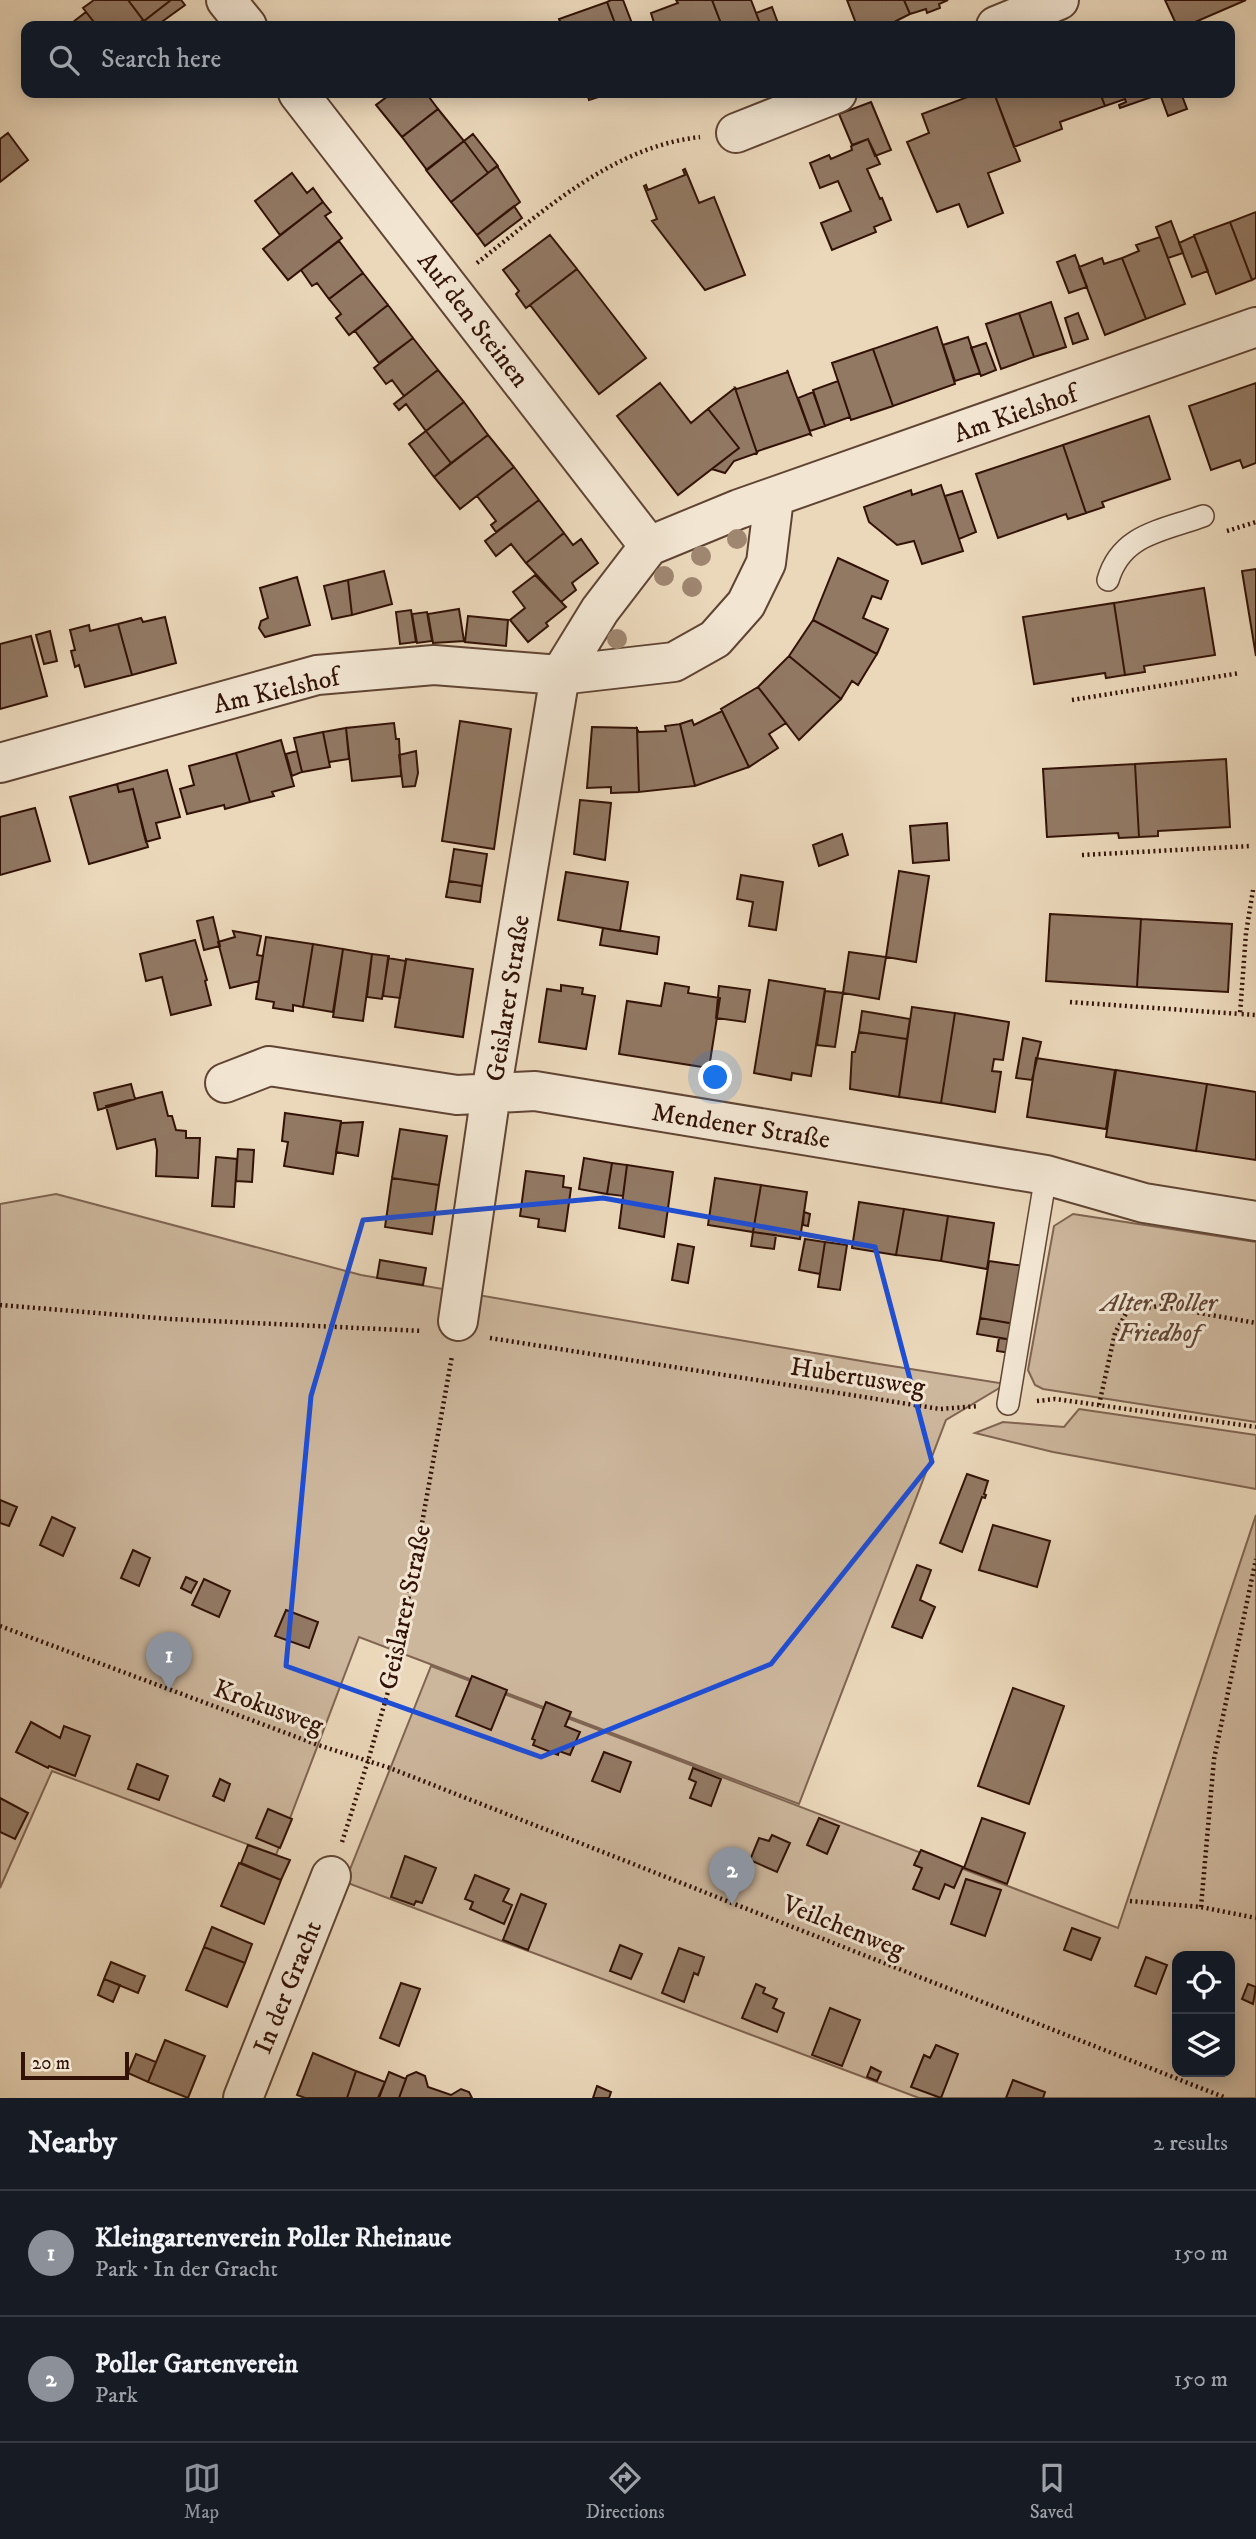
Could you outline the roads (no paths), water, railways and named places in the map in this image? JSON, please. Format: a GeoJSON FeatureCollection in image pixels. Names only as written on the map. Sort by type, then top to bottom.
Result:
{"type":"FeatureCollection","features":[{"type":"Feature","properties":{"kind":"street"},"geometry":{"type":"LineString","coordinates":[[226,0],[243,21]]}},
{"type":"Feature","properties":{"kind":"street"},"geometry":{"type":"LineString","coordinates":[[1008,21],[1059,0]]}},
{"type":"Feature","properties":{"kind":"street","name":"Auf den Steinen"},"geometry":{"type":"LineString","coordinates":[[302,98],[649,546]]}},
{"type":"Feature","properties":{"kind":"street"},"geometry":{"type":"LineString","coordinates":[[736,133],[824,98]]}},
{"type":"Feature","properties":{"kind":"street","name":"Am Kielshof"},"geometry":{"type":"LineString","coordinates":[[560,675],[600,610],[649,546],[738,509],[1256,327]]}},
{"type":"Feature","properties":{"kind":"street","name":"Am Kielshof"},"geometry":{"type":"LineString","coordinates":[[0,764],[317,675],[434,665],[560,675],[674,662],[715,639],[746,604],[766,563],[774,498]]}},
{"type":"Feature","properties":{"kind":"street","name":"Geislarer Straße"},"geometry":{"type":"LineString","coordinates":[[456,1334],[491,1093],[560,675]]}},
{"type":"Feature","properties":{"kind":"street","name":"Mendener Straße"},"geometry":{"type":"LineString","coordinates":[[225,1083],[269,1066],[457,1096],[535,1091],[1046,1175],[1144,1203],[1256,1221]]}},
{"type":"Feature","properties":{"kind":"street","name":"In der Gracht"},"geometry":{"type":"LineString","coordinates":[[243,2098],[331,1876]]}},
{"type":"Feature","properties":{"kind":"lane"},"geometry":{"type":"LineString","coordinates":[[1108,580],[1113,564],[1124,549],[1137,540],[1203,516]]}},
{"type":"Feature","properties":{"kind":"lane"},"geometry":{"type":"LineString","coordinates":[[1008,1404],[1046,1175]]}},
{"type":"Feature","properties":{"kind":"place","name":"Kleingartenverein Poller Rheinaue"},"geometry":{"type":"Point","coordinates":[169,1690]}},
{"type":"Feature","properties":{"kind":"place","name":"Poller Gartenverein"},"geometry":{"type":"Point","coordinates":[732,1905]}},
{"type":"Feature","properties":{"kind":"park label","name":"Alter Poller Friedhof"},"geometry":{"type":"Point","coordinates":[1159,1317]}}]}
